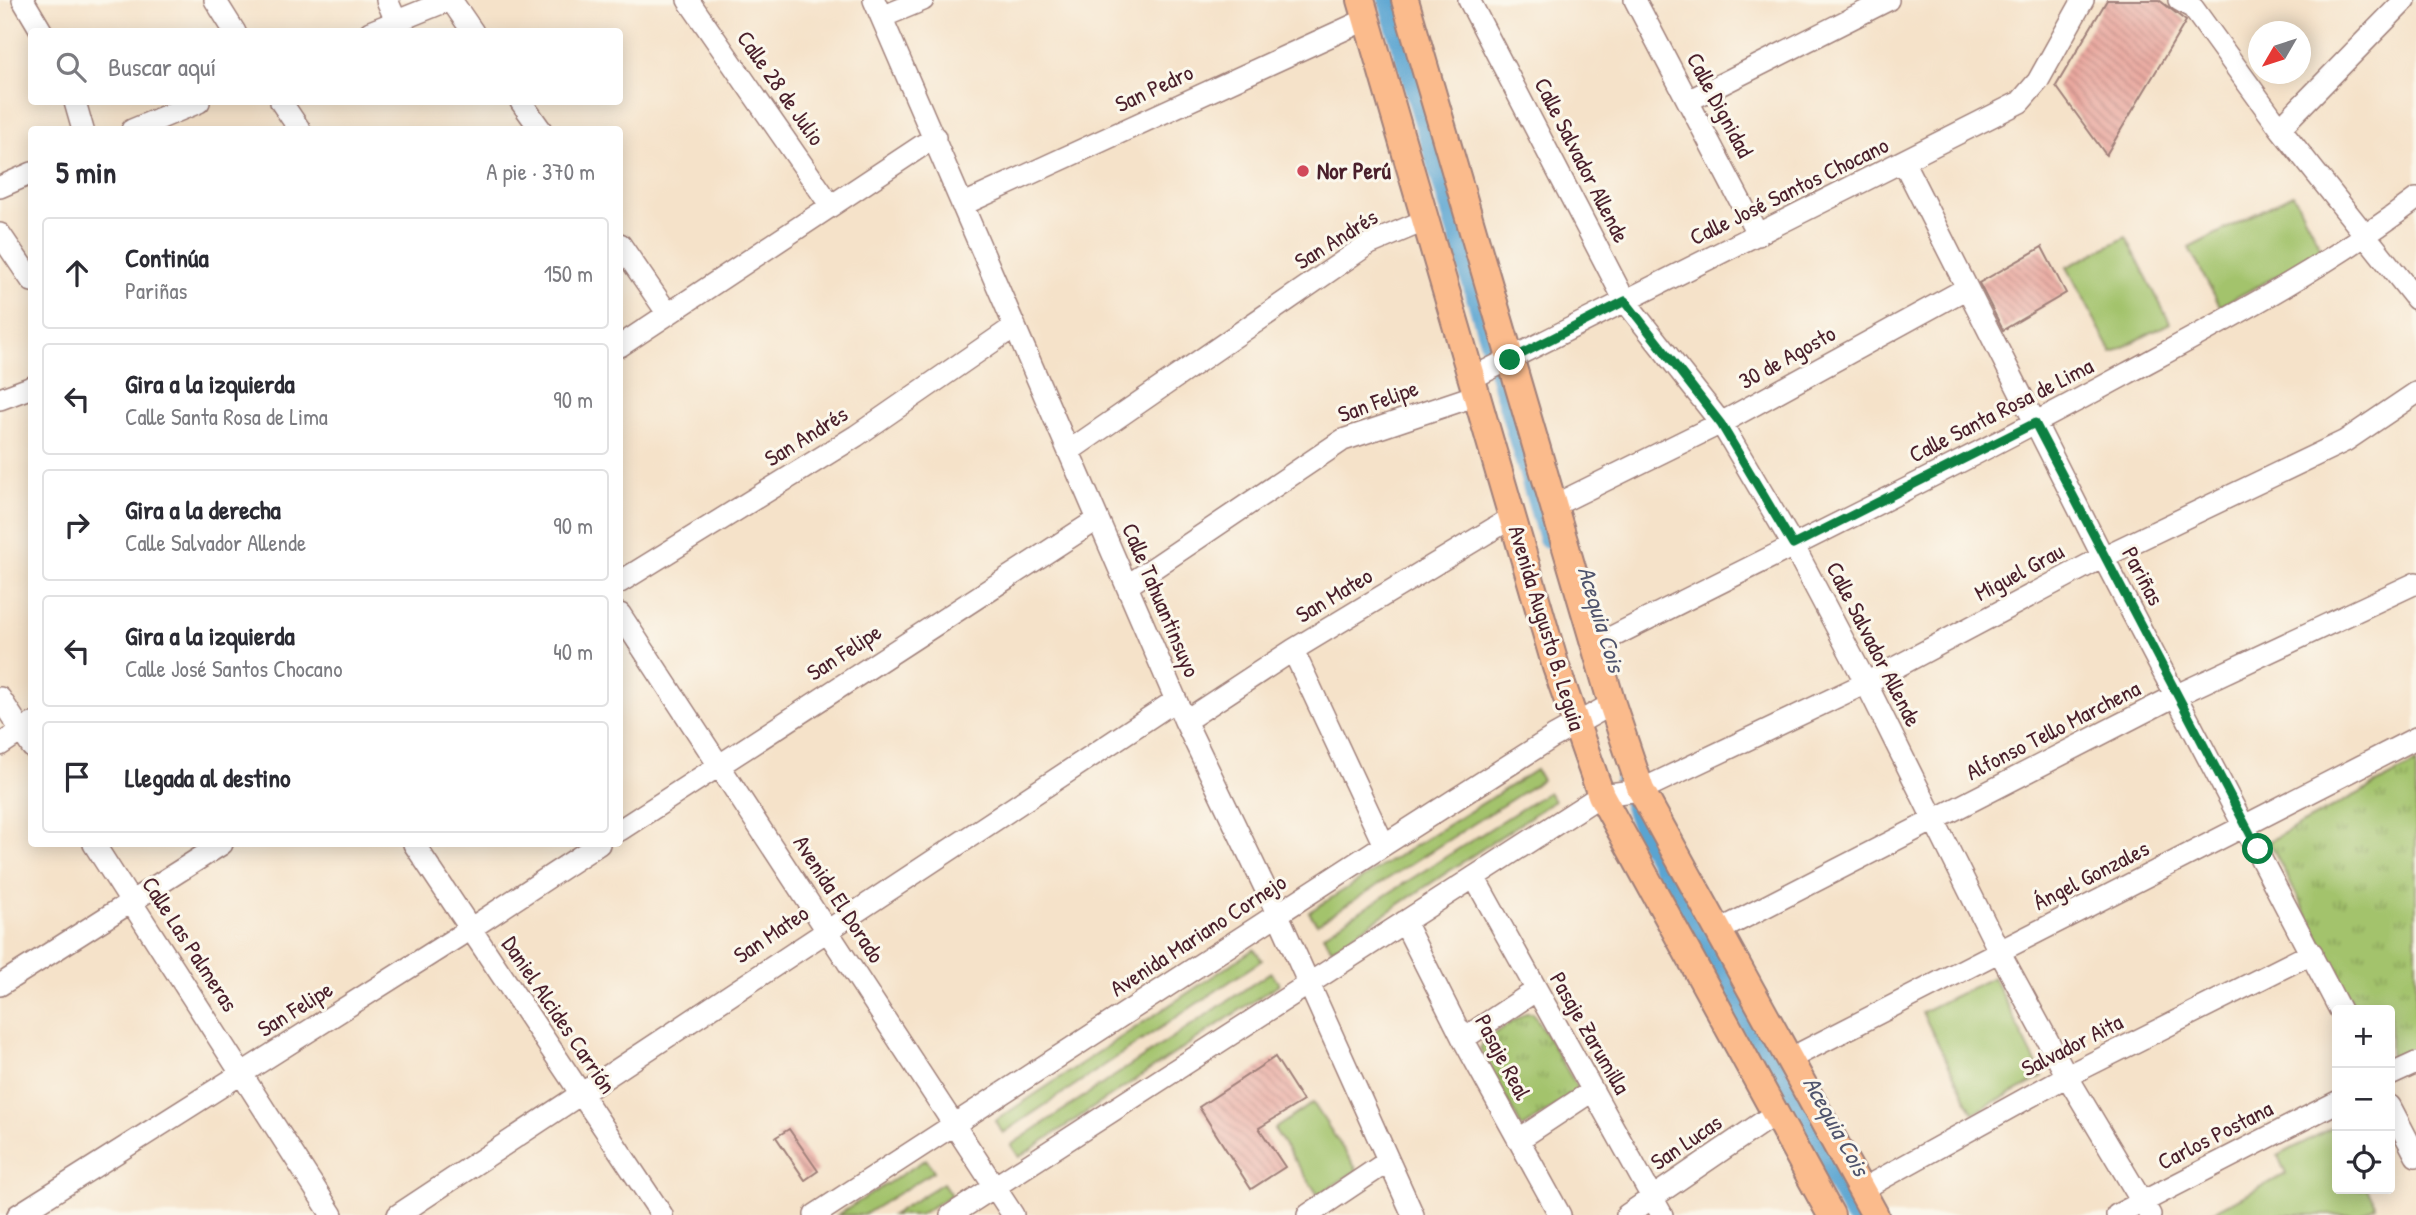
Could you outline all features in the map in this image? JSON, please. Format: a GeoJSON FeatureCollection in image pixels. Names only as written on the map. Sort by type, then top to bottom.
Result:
{"type":"FeatureCollection","features":[{"type":"Feature","properties":{"kind":"main road","name":"Avenida Augusto B. Leguia"},"geometry":{"type":"LineString","coordinates":[[1405,0],[1612,704],[1640,790],[1875,1215]]}},
{"type":"Feature","properties":{"kind":"main road","name":"Avenida Augusto B. Leguia"},"geometry":{"type":"LineString","coordinates":[[1364,10],[1513,517],[1576,723],[1602,795],[1831,1215]]}},
{"type":"Feature","properties":{"kind":"street"},"geometry":{"type":"LineString","coordinates":[[23,0],[40,28]]}},
{"type":"Feature","properties":{"kind":"street"},"geometry":{"type":"LineString","coordinates":[[215,0],[232,28]]}},
{"type":"Feature","properties":{"kind":"street"},"geometry":{"type":"LineString","coordinates":[[387,0],[396,21]]}},
{"type":"Feature","properties":{"kind":"street"},"geometry":{"type":"LineString","coordinates":[[379,28],[450,0],[470,28]]}},
{"type":"Feature","properties":{"kind":"street","name":"Calle 28 de Julio"},"geometry":{"type":"LineString","coordinates":[[688,0],[831,206]]}},
{"type":"Feature","properties":{"kind":"street"},"geometry":{"type":"LineString","coordinates":[[878,9],[923,0]]}},
{"type":"Feature","properties":{"kind":"street","name":"Calle Salvador Allende"},"geometry":{"type":"LineString","coordinates":[[1469,0],[1625,301],[1721,424],[1793,545],[1866,683],[1999,951],[2067,1076],[2146,1209]]}},
{"type":"Feature","properties":{"kind":"street","name":"Calle Dignidad"},"geometry":{"type":"LineString","coordinates":[[1635,0],[1758,235]]}},
{"type":"Feature","properties":{"kind":"street"},"geometry":{"type":"LineString","coordinates":[[1688,101],[1888,0]]}},
{"type":"Feature","properties":{"kind":"street","name":"Calle José Santos Chocano"},"geometry":{"type":"LineString","coordinates":[[1475,383],[1511,360],[1625,301],[1904,163],[2020,102],[2038,80],[2083,0]]}},
{"type":"Feature","properties":{"kind":"street"},"geometry":{"type":"LineString","coordinates":[[2179,0],[2193,8],[2280,128],[2416,299]]}},
{"type":"Feature","properties":{"kind":"street"},"geometry":{"type":"LineString","coordinates":[[2280,128],[2405,0]]}},
{"type":"Feature","properties":{"kind":"street","name":"Calle Tahuantinsuyo"},"geometry":{"type":"LineString","coordinates":[[878,9],[1185,721],[1278,915],[1413,1215]]}},
{"type":"Feature","properties":{"kind":"street","name":"San Pedro"},"geometry":{"type":"LineString","coordinates":[[962,205],[1364,10]]}},
{"type":"Feature","properties":{"kind":"street"},"geometry":{"type":"LineString","coordinates":[[76,105],[82,126]]}},
{"type":"Feature","properties":{"kind":"street"},"geometry":{"type":"LineString","coordinates":[[142,126],[192,105]]}},
{"type":"Feature","properties":{"kind":"street"},"geometry":{"type":"LineString","coordinates":[[283,105],[296,126]]}},
{"type":"Feature","properties":{"kind":"street"},"geometry":{"type":"LineString","coordinates":[[524,105],[538,126]]}},
{"type":"Feature","properties":{"kind":"street"},"geometry":{"type":"LineString","coordinates":[[623,344],[935,137]]}},
{"type":"Feature","properties":{"kind":"street","name":"Pariñas"},"geometry":{"type":"LineString","coordinates":[[1904,163],[2103,557],[2338,1005]]}},
{"type":"Feature","properties":{"kind":"street"},"geometry":{"type":"LineString","coordinates":[[0,187],[28,175]]}},
{"type":"Feature","properties":{"kind":"street","name":"Calle Santa Rosa de Lima"},"geometry":{"type":"LineString","coordinates":[[1596,645],[2035,423],[2278,292],[2367,236],[2416,199]]}},
{"type":"Feature","properties":{"kind":"street","name":"San Andrés"},"geometry":{"type":"LineString","coordinates":[[1069,451],[1367,245],[1426,220]]}},
{"type":"Feature","properties":{"kind":"street"},"geometry":{"type":"LineString","coordinates":[[0,234],[28,275]]}},
{"type":"Feature","properties":{"kind":"street"},"geometry":{"type":"LineString","coordinates":[[623,248],[668,314]]}},
{"type":"Feature","properties":{"kind":"street","name":"30 de Agosto"},"geometry":{"type":"LineString","coordinates":[[1555,505],[1721,424],[1967,288]]}},
{"type":"Feature","properties":{"kind":"street","name":"San Andrés"},"geometry":{"type":"LineString","coordinates":[[623,580],[856,436],[1015,326]]}},
{"type":"Feature","properties":{"kind":"street","name":"San Felipe"},"geometry":{"type":"LineString","coordinates":[[1127,586],[1343,440],[1475,383]]}},
{"type":"Feature","properties":{"kind":"street"},"geometry":{"type":"LineString","coordinates":[[0,399],[28,388]]}},
{"type":"Feature","properties":{"kind":"street","name":"Miguel Grau"},"geometry":{"type":"LineString","coordinates":[[1640,790],[1866,683],[2103,557],[2345,440],[2416,393]]}},
{"type":"Feature","properties":{"kind":"street","name":"San Mateo"},"geometry":{"type":"LineString","coordinates":[[1185,721],[1293,650],[1513,517]]}},
{"type":"Feature","properties":{"kind":"street","name":"San Felipe"},"geometry":{"type":"LineString","coordinates":[[623,828],[1098,519]]}},
{"type":"Feature","properties":{"kind":"street","name":"Alfonso Tello Marchena"},"geometry":{"type":"LineString","coordinates":[[1718,931],[2176,695],[2416,583]]}},
{"type":"Feature","properties":{"kind":"street","name":"Avenida El Dorado"},"geometry":{"type":"LineString","coordinates":[[623,619],[1013,1215]]}},
{"type":"Feature","properties":{"kind":"street"},"geometry":{"type":"LineString","coordinates":[[1293,650],[1384,845]]}},
{"type":"Feature","properties":{"kind":"street"},"geometry":{"type":"LineString","coordinates":[[0,698],[28,734],[0,745]]}},
{"type":"Feature","properties":{"kind":"street","name":"San Mateo"},"geometry":{"type":"LineString","coordinates":[[398,1215],[1176,700]]}},
{"type":"Feature","properties":{"kind":"street","name":"Avenida Mariano Cornejo"},"geometry":{"type":"LineString","coordinates":[[815,1215],[1384,845],[1576,723],[1612,704]]}},
{"type":"Feature","properties":{"kind":"street","name":"Ángel Gonzales"},"geometry":{"type":"LineString","coordinates":[[1788,1059],[2416,738]]}},
{"type":"Feature","properties":{"kind":"street"},"geometry":{"type":"LineString","coordinates":[[951,1215],[1602,795],[1640,790]]}},
{"type":"Feature","properties":{"kind":"street","name":"Calle Las Palmeras"},"geometry":{"type":"LineString","coordinates":[[96,847],[332,1215]]}},
{"type":"Feature","properties":{"kind":"street"},"geometry":{"type":"LineString","coordinates":[[0,985],[217,847]]}},
{"type":"Feature","properties":{"kind":"street","name":"Daniel Alcides Carrión"},"geometry":{"type":"LineString","coordinates":[[416,847],[662,1215]]}},
{"type":"Feature","properties":{"kind":"street","name":"San Felipe"},"geometry":{"type":"LineString","coordinates":[[18,1215],[470,929],[593,847]]}},
{"type":"Feature","properties":{"kind":"street","name":"Pasaje Zarumilla"},"geometry":{"type":"LineString","coordinates":[[1474,877],[1535,991],[1657,1206]]}},
{"type":"Feature","properties":{"kind":"street","name":"Pasaje Real"},"geometry":{"type":"LineString","coordinates":[[1404,922],[1463,1039],[1560,1215]]}},
{"type":"Feature","properties":{"kind":"street","name":"Salvador Aita"},"geometry":{"type":"LineString","coordinates":[[1861,1190],[2067,1076],[2312,953]]}},
{"type":"Feature","properties":{"kind":"street"},"geometry":{"type":"LineString","coordinates":[[1463,1039],[1535,991]]}},
{"type":"Feature","properties":{"kind":"street"},"geometry":{"type":"LineString","coordinates":[[2395,1073],[2416,1063]]}},
{"type":"Feature","properties":{"kind":"street"},"geometry":{"type":"LineString","coordinates":[[1518,1140],[1592,1091]]}},
{"type":"Feature","properties":{"kind":"street","name":"Carlos Postana"},"geometry":{"type":"LineString","coordinates":[[2118,1215],[2146,1209],[2332,1105]]}},
{"type":"Feature","properties":{"kind":"street","name":"San Lucas"},"geometry":{"type":"LineString","coordinates":[[1627,1215],[1657,1206],[1776,1113]]}},
{"type":"Feature","properties":{"kind":"street"},"geometry":{"type":"LineString","coordinates":[[2395,1116],[2416,1156]]}},
{"type":"Feature","properties":{"kind":"street"},"geometry":{"type":"LineString","coordinates":[[1308,1215],[1387,1162]]}},
{"type":"Feature","properties":{"kind":"green space"},"geometry":{"type":"Polygon","coordinates":[[[2293,194],[2323,252],[2220,306],[2189,248],[2293,194]]]}},
{"type":"Feature","properties":{"kind":"green space"},"geometry":{"type":"Polygon","coordinates":[[[2126,237],[2170,323],[2112,353],[2067,267],[2126,237]]]}},
{"type":"Feature","properties":{"kind":"green space"},"geometry":{"type":"Polygon","coordinates":[[[2416,763],[2416,1059],[2395,1069],[2395,1005],[2352,1005],[2269,841],[2416,763]]]}},
{"type":"Feature","properties":{"kind":"green space"},"geometry":{"type":"Polygon","coordinates":[[[1536,770],[1542,780],[1317,924],[1309,912],[1536,770]]]}},
{"type":"Feature","properties":{"kind":"green space"},"geometry":{"type":"Polygon","coordinates":[[[1548,792],[1554,801],[1332,949],[1323,935],[1548,792]]]}},
{"type":"Feature","properties":{"kind":"green space"},"geometry":{"type":"Polygon","coordinates":[[[1254,949],[1262,960],[1003,1133],[995,1121],[1254,949]]]}},
{"type":"Feature","properties":{"kind":"green space"},"geometry":{"type":"Polygon","coordinates":[[[1271,972],[1279,984],[1019,1157],[1011,1145],[1271,972]]]}},
{"type":"Feature","properties":{"kind":"green space"},"geometry":{"type":"Polygon","coordinates":[[[1993,977],[2043,1077],[1973,1113],[1922,1012],[1993,977]]]}},
{"type":"Feature","properties":{"kind":"green space"},"geometry":{"type":"Polygon","coordinates":[[[1526,1013],[1533,1013],[1579,1090],[1522,1128],[1480,1049],[1483,1041],[1526,1013]]]}},
{"type":"Feature","properties":{"kind":"green space"},"geometry":{"type":"Polygon","coordinates":[[[1313,1103],[1357,1170],[1318,1195],[1274,1129],[1313,1103]]]}},
{"type":"Feature","properties":{"kind":"green space"},"geometry":{"type":"Polygon","coordinates":[[[2332,1128],[2332,1194],[2370,1194],[2376,1206],[2359,1215],[2207,1215],[2286,1174],[2278,1156],[2332,1128]]]}},
{"type":"Feature","properties":{"kind":"green space"},"geometry":{"type":"Polygon","coordinates":[[[926,1159],[934,1171],[864,1215],[838,1215],[926,1159]]]}},
{"type":"Feature","properties":{"kind":"green space"},"geometry":{"type":"Polygon","coordinates":[[[943,1183],[951,1195],[919,1215],[892,1215],[943,1183]]]}},
{"type":"Feature","properties":{"kind":"building"},"geometry":{"type":"Polygon","coordinates":[[[2107,0],[2159,0],[2186,21],[2106,155],[2056,86],[2107,0]]]}},
{"type":"Feature","properties":{"kind":"building"},"geometry":{"type":"Polygon","coordinates":[[[2042,247],[2066,293],[2003,330],[1979,283],[2042,247]]]}},
{"type":"Feature","properties":{"kind":"building"},"geometry":{"type":"Polygon","coordinates":[[[1275,1057],[1303,1101],[1259,1128],[1285,1167],[1251,1189],[1199,1107],[1275,1057]]]}},
{"type":"Feature","properties":{"kind":"building"},"geometry":{"type":"Polygon","coordinates":[[[789,1129],[818,1171],[805,1180],[776,1137],[789,1129]]]}},
{"type":"Feature","properties":{"kind":"waterway","name":"Acequia Cois"},"geometry":{"type":"LineString","coordinates":[[1389,0],[1549,537]]}},
{"type":"Feature","properties":{"kind":"waterway","name":"Acequia Cois"},"geometry":{"type":"LineString","coordinates":[[1626,780],[1644,831],[1855,1215]]}},
{"type":"Feature","properties":{"kind":"place","name":"Nor Perú"},"geometry":{"type":"Point","coordinates":[1303,171]}},
{"type":"Feature","properties":{"kind":"route"},"geometry":{"type":"LineString","coordinates":[[1510,360],[1625,301],[1721,424],[1793,545],[2035,423],[2258,849]]}}]}
